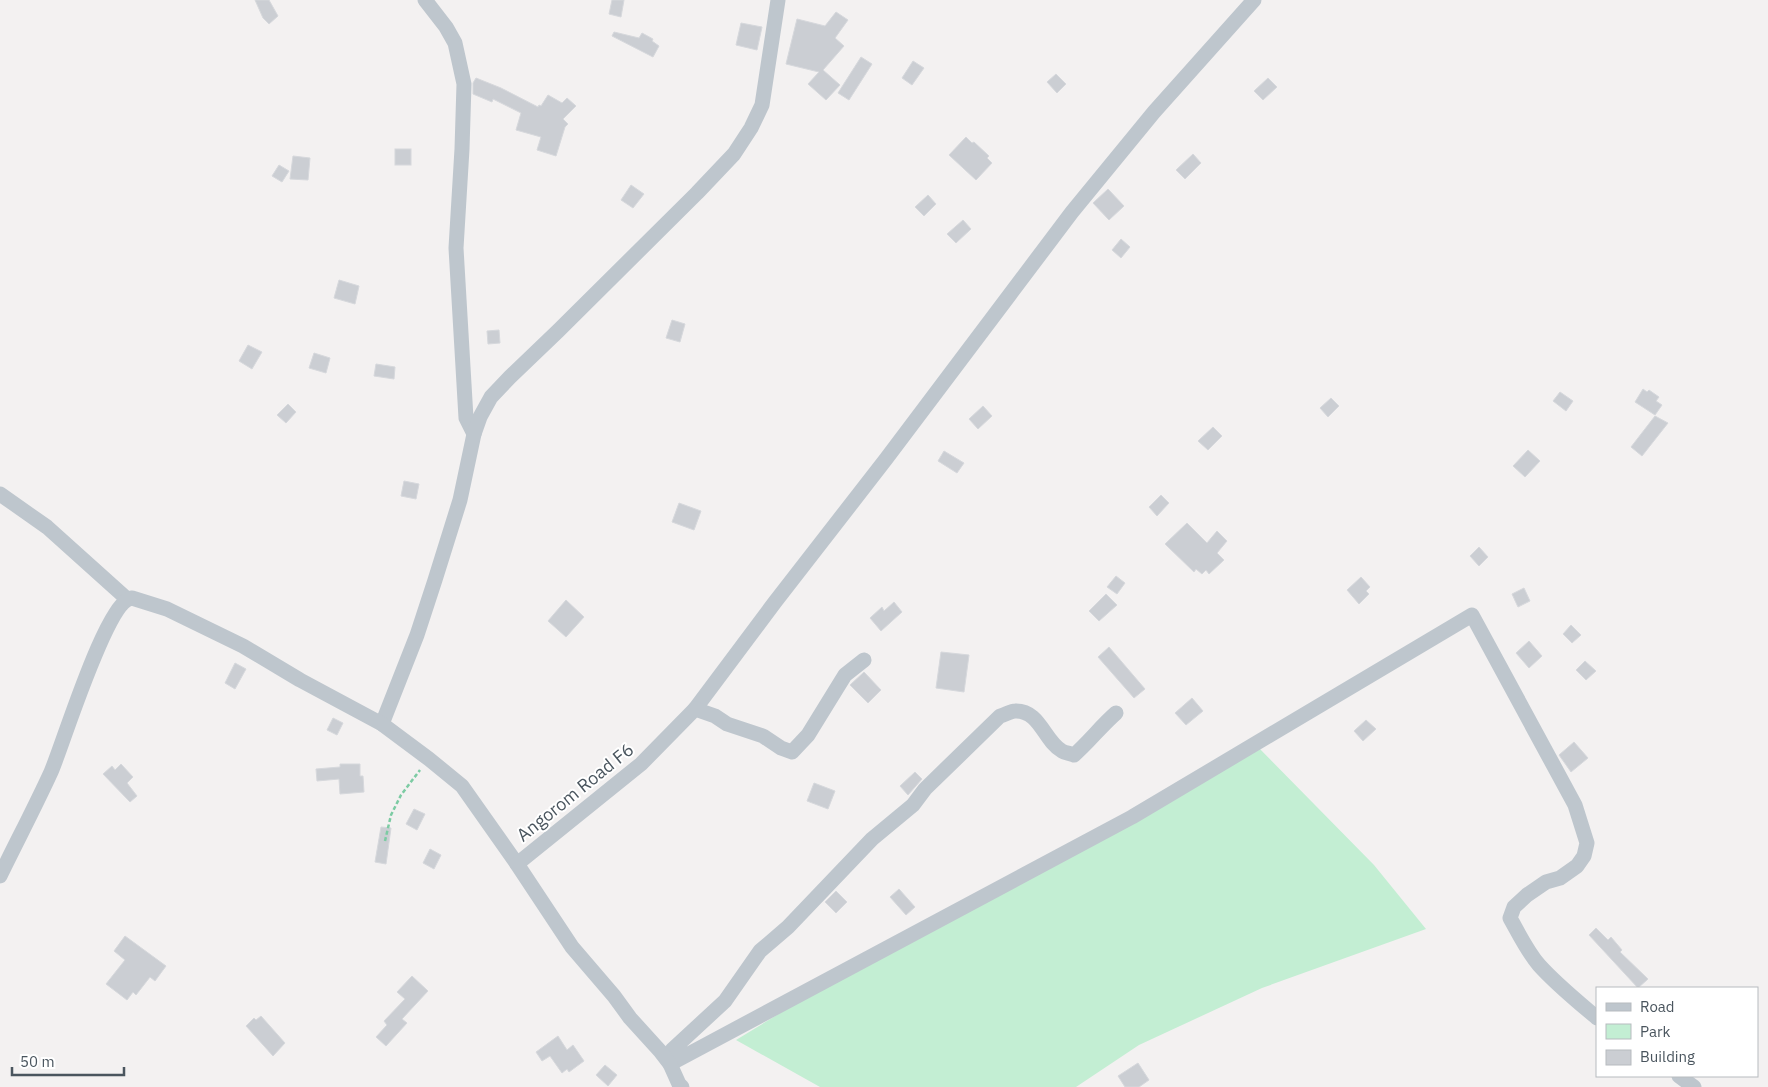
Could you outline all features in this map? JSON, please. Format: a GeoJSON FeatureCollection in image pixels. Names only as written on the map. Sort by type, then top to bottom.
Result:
{"type":"FeatureCollection","features":[{"type":"Feature","properties":{"kind":"street"},"geometry":{"type":"LineString","coordinates":[[424,0],[446,27],[455,42],[464,84],[456,248],[466,418],[474,434]]}},
{"type":"Feature","properties":{"kind":"street"},"geometry":{"type":"LineString","coordinates":[[382,724],[417,636],[460,500],[474,434],[480,417],[491,397],[734,154],[751,128],[762,105],[778,0]]}},
{"type":"Feature","properties":{"kind":"street","name":"Angorom Road F6"},"geometry":{"type":"LineString","coordinates":[[682,1087],[670,1064],[660,1051],[630,1018],[614,996],[572,947],[516,864],[641,764],[695,709],[1072,212],[1154,112],[1254,0]]}},
{"type":"Feature","properties":{"kind":"street"},"geometry":{"type":"LineString","coordinates":[[0,494],[47,527],[126,598],[137,598],[167,609],[243,646],[300,680],[382,724],[462,786],[516,864]]}},
{"type":"Feature","properties":{"kind":"street"},"geometry":{"type":"LineString","coordinates":[[0,876],[52,771],[70,717],[107,627],[126,598]]}},
{"type":"Feature","properties":{"kind":"street"},"geometry":{"type":"LineString","coordinates":[[670,1064],[1132,817],[1472,615],[1575,805],[1587,843],[1584,856],[1577,866],[1560,878],[1546,882],[1527,895],[1514,907],[1510,918],[1526,948],[1539,965],[1596,1017]]}},
{"type":"Feature","properties":{"kind":"street"},"geometry":{"type":"LineString","coordinates":[[695,709],[714,716],[727,724],[763,736],[781,748],[792,752],[808,735],[845,675],[864,660]]}},
{"type":"Feature","properties":{"kind":"street"},"geometry":{"type":"LineString","coordinates":[[670,1064],[672,1050],[725,1001],[760,951],[788,927],[872,839],[913,805],[925,789],[1000,716],[1015,711],[1029,714],[1037,721],[1051,741],[1062,751],[1074,754],[1116,713]]}},
{"type":"Feature","properties":{"kind":"street"},"geometry":{"type":"LineString","coordinates":[[1679,1077],[1694,1087]]}},
{"type":"Feature","properties":{"kind":"path"},"geometry":{"type":"LineString","coordinates":[[385,840],[392,815],[401,795],[429,759]]}},
{"type":"Feature","properties":{"kind":"green space"},"geometry":{"type":"Polygon","coordinates":[[[1255,744],[1374,865],[1426,929],[1262,988],[1139,1045],[1076,1087],[820,1087],[736,1040],[880,952],[1255,744]]]}},
{"type":"Feature","properties":{"kind":"building"},"geometry":{"type":"Polygon","coordinates":[[[255,0],[269,0],[278,16],[269,24],[263,18],[255,0]]]}},
{"type":"Feature","properties":{"kind":"building"},"geometry":{"type":"Polygon","coordinates":[[[612,0],[624,0],[621,17],[609,14],[612,0]]]}},
{"type":"Feature","properties":{"kind":"building"},"geometry":{"type":"Polygon","coordinates":[[[836,12],[848,20],[835,38],[844,46],[823,70],[840,85],[826,100],[808,84],[819,72],[786,64],[797,19],[825,26],[836,12]]]}},
{"type":"Feature","properties":{"kind":"building"},"geometry":{"type":"Polygon","coordinates":[[[741,23],[762,27],[757,50],[736,45],[741,23]]]}},
{"type":"Feature","properties":{"kind":"building"},"geometry":{"type":"Polygon","coordinates":[[[614,32],[639,38],[642,33],[653,39],[652,41],[659,46],[653,57],[612,36],[614,32]]]}},
{"type":"Feature","properties":{"kind":"building"},"geometry":{"type":"Polygon","coordinates":[[[861,57],[872,64],[849,100],[838,93],[861,57]]]}},
{"type":"Feature","properties":{"kind":"building"},"geometry":{"type":"Polygon","coordinates":[[[913,61],[924,68],[912,85],[902,78],[913,61]]]}},
{"type":"Feature","properties":{"kind":"building"},"geometry":{"type":"Polygon","coordinates":[[[1056,74],[1066,84],[1057,93],[1047,82],[1056,74]]]}},
{"type":"Feature","properties":{"kind":"building"},"geometry":{"type":"Polygon","coordinates":[[[476,78],[501,88],[538,107],[539,105],[541,106],[548,95],[562,103],[567,98],[576,106],[563,119],[568,124],[565,127],[556,156],[537,150],[541,137],[516,130],[521,113],[493,99],[492,102],[473,94],[473,83],[476,78]]]}},
{"type":"Feature","properties":{"kind":"building"},"geometry":{"type":"Polygon","coordinates":[[[1268,78],[1277,87],[1263,100],[1254,91],[1268,78]]]}},
{"type":"Feature","properties":{"kind":"building"},"geometry":{"type":"Polygon","coordinates":[[[966,137],[989,156],[987,158],[992,163],[976,180],[949,155],[966,137]]]}},
{"type":"Feature","properties":{"kind":"building"},"geometry":{"type":"Polygon","coordinates":[[[395,149],[411,149],[411,165],[395,165],[395,149]]]}},
{"type":"Feature","properties":{"kind":"building"},"geometry":{"type":"Polygon","coordinates":[[[1193,154],[1201,163],[1185,179],[1176,170],[1193,154]]]}},
{"type":"Feature","properties":{"kind":"building"},"geometry":{"type":"Polygon","coordinates":[[[293,156],[310,158],[308,180],[290,179],[293,156]]]}},
{"type":"Feature","properties":{"kind":"building"},"geometry":{"type":"Polygon","coordinates":[[[279,165],[289,171],[282,182],[272,176],[279,165]]]}},
{"type":"Feature","properties":{"kind":"building"},"geometry":{"type":"Polygon","coordinates":[[[631,185],[644,194],[633,208],[621,200],[631,185]]]}},
{"type":"Feature","properties":{"kind":"building"},"geometry":{"type":"Polygon","coordinates":[[[1108,189],[1124,206],[1109,220],[1093,203],[1108,189]]]}},
{"type":"Feature","properties":{"kind":"building"},"geometry":{"type":"Polygon","coordinates":[[[928,195],[936,204],[924,216],[915,207],[928,195]]]}},
{"type":"Feature","properties":{"kind":"building"},"geometry":{"type":"Polygon","coordinates":[[[963,220],[971,229],[956,243],[947,234],[963,220]]]}},
{"type":"Feature","properties":{"kind":"building"},"geometry":{"type":"Polygon","coordinates":[[[1121,239],[1130,247],[1121,258],[1112,250],[1121,239]]]}},
{"type":"Feature","properties":{"kind":"building"},"geometry":{"type":"Polygon","coordinates":[[[339,280],[359,286],[355,304],[334,298],[339,280]]]}},
{"type":"Feature","properties":{"kind":"building"},"geometry":{"type":"Polygon","coordinates":[[[672,320],[685,324],[680,342],[666,338],[672,320]]]}},
{"type":"Feature","properties":{"kind":"building"},"geometry":{"type":"Polygon","coordinates":[[[499,330],[500,343],[488,344],[487,331],[499,330]]]}},
{"type":"Feature","properties":{"kind":"building"},"geometry":{"type":"Polygon","coordinates":[[[248,345],[262,352],[252,369],[239,361],[248,345]]]}},
{"type":"Feature","properties":{"kind":"building"},"geometry":{"type":"Polygon","coordinates":[[[314,353],[330,358],[326,373],[309,368],[314,353]]]}},
{"type":"Feature","properties":{"kind":"building"},"geometry":{"type":"Polygon","coordinates":[[[376,364],[395,367],[394,379],[374,376],[376,364]]]}},
{"type":"Feature","properties":{"kind":"building"},"geometry":{"type":"Polygon","coordinates":[[[1643,389],[1647,392],[1649,390],[1659,397],[1656,401],[1662,405],[1655,415],[1635,402],[1643,389]]]}},
{"type":"Feature","properties":{"kind":"building"},"geometry":{"type":"Polygon","coordinates":[[[1560,392],[1573,401],[1566,411],[1553,401],[1560,392]]]}},
{"type":"Feature","properties":{"kind":"building"},"geometry":{"type":"Polygon","coordinates":[[[1331,398],[1339,406],[1328,417],[1320,408],[1331,398]]]}},
{"type":"Feature","properties":{"kind":"building"},"geometry":{"type":"Polygon","coordinates":[[[288,404],[296,412],[286,423],[277,415],[288,404]]]}},
{"type":"Feature","properties":{"kind":"building"},"geometry":{"type":"Polygon","coordinates":[[[983,406],[992,416],[978,429],[969,419],[983,406]]]}},
{"type":"Feature","properties":{"kind":"building"},"geometry":{"type":"Polygon","coordinates":[[[1655,416],[1668,423],[1642,456],[1631,447],[1655,416]]]}},
{"type":"Feature","properties":{"kind":"building"},"geometry":{"type":"Polygon","coordinates":[[[1213,427],[1222,436],[1208,450],[1198,441],[1213,427]]]}},
{"type":"Feature","properties":{"kind":"building"},"geometry":{"type":"Polygon","coordinates":[[[1528,450],[1540,461],[1525,477],[1513,466],[1528,450]]]}},
{"type":"Feature","properties":{"kind":"building"},"geometry":{"type":"Polygon","coordinates":[[[944,451],[964,463],[957,473],[938,461],[944,451]]]}},
{"type":"Feature","properties":{"kind":"building"},"geometry":{"type":"Polygon","coordinates":[[[404,481],[419,484],[416,499],[401,496],[404,481]]]}},
{"type":"Feature","properties":{"kind":"building"},"geometry":{"type":"Polygon","coordinates":[[[1161,495],[1169,503],[1157,516],[1149,507],[1161,495]]]}},
{"type":"Feature","properties":{"kind":"building"},"geometry":{"type":"Polygon","coordinates":[[[679,503],[701,511],[694,530],[672,522],[679,503]]]}},
{"type":"Feature","properties":{"kind":"building"},"geometry":{"type":"Polygon","coordinates":[[[1187,523],[1207,543],[1217,531],[1227,541],[1217,553],[1224,560],[1209,574],[1206,570],[1202,574],[1196,569],[1194,572],[1165,544],[1187,523]]]}},
{"type":"Feature","properties":{"kind":"building"},"geometry":{"type":"Polygon","coordinates":[[[1479,547],[1488,557],[1479,566],[1470,556],[1479,547]]]}},
{"type":"Feature","properties":{"kind":"building"},"geometry":{"type":"Polygon","coordinates":[[[1116,576],[1125,583],[1117,594],[1107,587],[1116,576]]]}},
{"type":"Feature","properties":{"kind":"building"},"geometry":{"type":"Polygon","coordinates":[[[1361,577],[1370,587],[1366,591],[1369,594],[1359,604],[1347,590],[1361,577]]]}},
{"type":"Feature","properties":{"kind":"building"},"geometry":{"type":"Polygon","coordinates":[[[1524,588],[1530,601],[1518,607],[1512,594],[1524,588]]]}},
{"type":"Feature","properties":{"kind":"building"},"geometry":{"type":"Polygon","coordinates":[[[1106,594],[1117,605],[1099,621],[1089,611],[1106,594]]]}},
{"type":"Feature","properties":{"kind":"building"},"geometry":{"type":"Polygon","coordinates":[[[566,600],[584,617],[566,637],[548,621],[566,600]]]}},
{"type":"Feature","properties":{"kind":"building"},"geometry":{"type":"Polygon","coordinates":[[[894,602],[902,612],[881,631],[870,618],[882,607],[884,611],[894,602]]]}},
{"type":"Feature","properties":{"kind":"building"},"geometry":{"type":"Polygon","coordinates":[[[1571,625],[1581,635],[1572,643],[1563,634],[1571,625]]]}},
{"type":"Feature","properties":{"kind":"building"},"geometry":{"type":"Polygon","coordinates":[[[1529,641],[1542,656],[1529,668],[1516,653],[1529,641]]]}},
{"type":"Feature","properties":{"kind":"building"},"geometry":{"type":"Polygon","coordinates":[[[1109,647],[1145,689],[1134,698],[1098,657],[1109,647]]]}},
{"type":"Feature","properties":{"kind":"building"},"geometry":{"type":"Polygon","coordinates":[[[941,652],[969,655],[964,692],[936,688],[941,652]]]}},
{"type":"Feature","properties":{"kind":"building"},"geometry":{"type":"Polygon","coordinates":[[[1585,661],[1596,671],[1586,680],[1576,670],[1585,661]]]}},
{"type":"Feature","properties":{"kind":"building"},"geometry":{"type":"Polygon","coordinates":[[[235,663],[246,669],[235,689],[225,683],[235,663]]]}},
{"type":"Feature","properties":{"kind":"building"},"geometry":{"type":"Polygon","coordinates":[[[864,672],[881,690],[868,703],[850,685],[864,672]]]}},
{"type":"Feature","properties":{"kind":"building"},"geometry":{"type":"Polygon","coordinates":[[[1192,698],[1203,711],[1186,725],[1175,713],[1192,698]]]}},
{"type":"Feature","properties":{"kind":"building"},"geometry":{"type":"Polygon","coordinates":[[[333,718],[343,723],[337,735],[327,730],[333,718]]]}},
{"type":"Feature","properties":{"kind":"building"},"geometry":{"type":"Polygon","coordinates":[[[1366,720],[1376,729],[1363,741],[1354,731],[1366,720]]]}},
{"type":"Feature","properties":{"kind":"building"},"geometry":{"type":"Polygon","coordinates":[[[1574,742],[1588,758],[1571,772],[1559,755],[1574,742]]]}},
{"type":"Feature","properties":{"kind":"building"},"geometry":{"type":"Polygon","coordinates":[[[121,764],[133,777],[127,783],[137,796],[130,802],[103,774],[112,766],[115,770],[121,764]]]}},
{"type":"Feature","properties":{"kind":"building"},"geometry":{"type":"Polygon","coordinates":[[[340,764],[360,764],[360,776],[363,776],[364,792],[340,794],[339,779],[317,781],[316,769],[340,767],[340,764]]]}},
{"type":"Feature","properties":{"kind":"building"},"geometry":{"type":"Polygon","coordinates":[[[915,772],[922,779],[908,795],[900,786],[915,772]]]}},
{"type":"Feature","properties":{"kind":"building"},"geometry":{"type":"Polygon","coordinates":[[[814,783],[835,791],[828,809],[807,801],[814,783]]]}},
{"type":"Feature","properties":{"kind":"building"},"geometry":{"type":"Polygon","coordinates":[[[414,809],[425,814],[417,830],[406,824],[414,809]]]}},
{"type":"Feature","properties":{"kind":"building"},"geometry":{"type":"Polygon","coordinates":[[[381,827],[391,828],[386,864],[375,862],[381,827]]]}},
{"type":"Feature","properties":{"kind":"building"},"geometry":{"type":"Polygon","coordinates":[[[430,849],[441,855],[434,869],[423,863],[430,849]]]}},
{"type":"Feature","properties":{"kind":"building"},"geometry":{"type":"Polygon","coordinates":[[[899,889],[915,907],[906,915],[890,897],[899,889]]]}},
{"type":"Feature","properties":{"kind":"building"},"geometry":{"type":"Polygon","coordinates":[[[836,891],[847,902],[836,913],[825,902],[836,891]]]}},
{"type":"Feature","properties":{"kind":"building"},"geometry":{"type":"Polygon","coordinates":[[[1596,928],[1608,940],[1611,937],[1622,950],[1620,952],[1648,979],[1637,987],[1589,935],[1596,928]]]}},
{"type":"Feature","properties":{"kind":"building"},"geometry":{"type":"Polygon","coordinates":[[[125,936],[166,966],[155,981],[150,977],[136,995],[133,992],[127,1000],[106,984],[125,960],[114,951],[125,936]]]}},
{"type":"Feature","properties":{"kind":"building"},"geometry":{"type":"Polygon","coordinates":[[[412,976],[428,991],[402,1019],[407,1023],[386,1046],[376,1037],[387,1025],[384,1021],[405,999],[397,992],[412,976]]]}},
{"type":"Feature","properties":{"kind":"building"},"geometry":{"type":"Polygon","coordinates":[[[261,1016],[285,1043],[273,1056],[246,1026],[254,1018],[256,1020],[261,1016]]]}},
{"type":"Feature","properties":{"kind":"building"},"geometry":{"type":"Polygon","coordinates":[[[558,1036],[567,1050],[573,1045],[584,1061],[569,1072],[567,1069],[562,1073],[550,1056],[542,1061],[536,1052],[558,1036]]]}},
{"type":"Feature","properties":{"kind":"building"},"geometry":{"type":"Polygon","coordinates":[[[1138,1063],[1149,1080],[1139,1087],[1125,1087],[1118,1076],[1138,1063]]]}},
{"type":"Feature","properties":{"kind":"building"},"geometry":{"type":"Polygon","coordinates":[[[605,1065],[617,1075],[608,1086],[596,1075],[605,1065]]]}}]}
